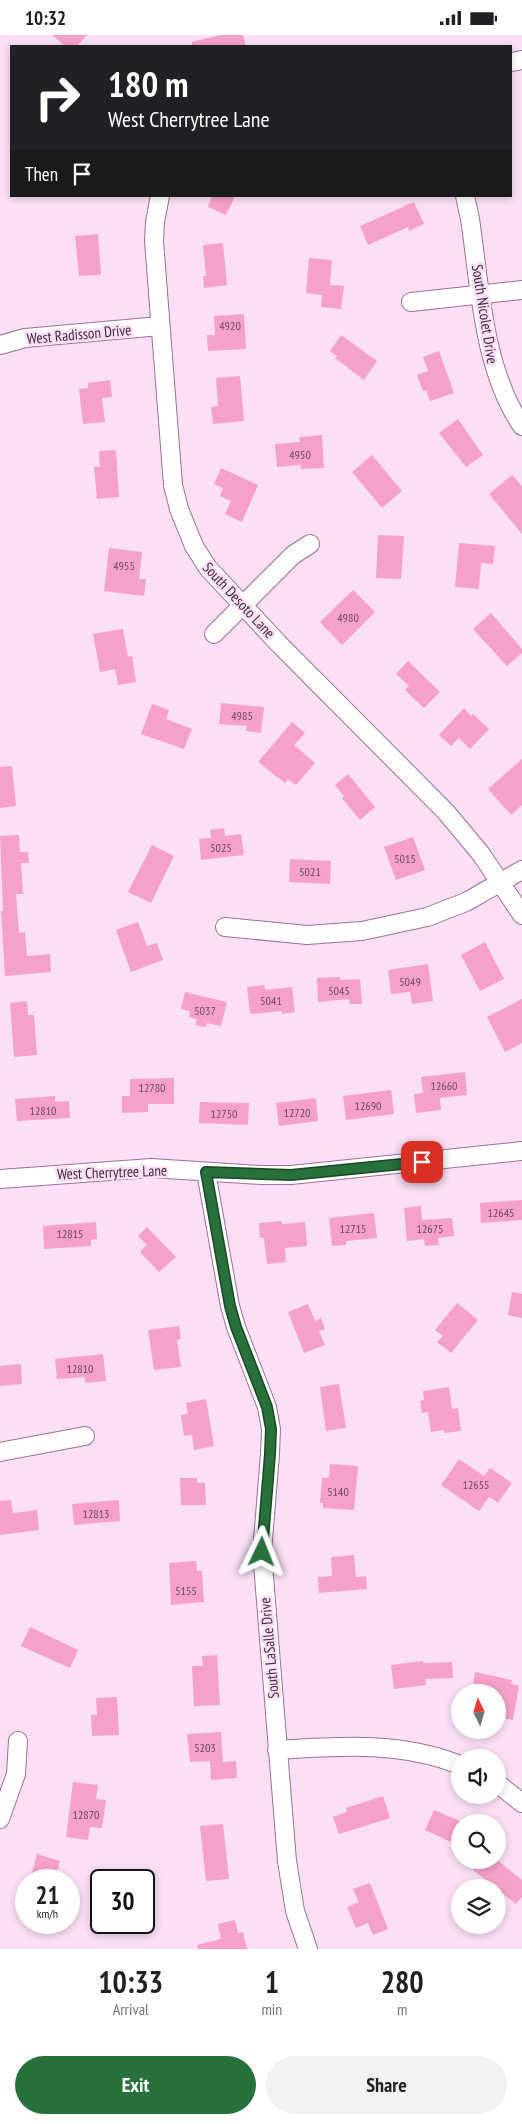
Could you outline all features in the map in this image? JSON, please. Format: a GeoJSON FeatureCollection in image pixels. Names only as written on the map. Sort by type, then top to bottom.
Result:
{"type":"FeatureCollection","features":[{"type":"Feature","properties":{"kind":"street","name":"South Desoto Lane"},"geometry":{"type":"LineString","coordinates":[[160,197],[154,241],[171,471],[179,509],[201,559],[242,604],[446,812],[481,854],[522,915]]}},
{"type":"Feature","properties":{"kind":"street","name":"South Nicolet Drive"},"geometry":{"type":"LineString","coordinates":[[465,197],[497,377],[514,415],[522,426]]}},
{"type":"Feature","properties":{"kind":"street"},"geometry":{"type":"LineString","coordinates":[[411,302],[522,290]]}},
{"type":"Feature","properties":{"kind":"street","name":"West Radisson Drive"},"geometry":{"type":"LineString","coordinates":[[0,345],[25,338],[160,326]]}},
{"type":"Feature","properties":{"kind":"street"},"geometry":{"type":"LineString","coordinates":[[214,634],[293,555],[310,544]]}},
{"type":"Feature","properties":{"kind":"street"},"geometry":{"type":"LineString","coordinates":[[225,927],[307,935],[362,931],[427,917],[466,902],[522,870]]}},
{"type":"Feature","properties":{"kind":"street","name":"West Cherrytree Lane"},"geometry":{"type":"LineString","coordinates":[[0,1179],[151,1168],[291,1175],[522,1151]]}},
{"type":"Feature","properties":{"kind":"street","name":"South LaSalle Drive"},"geometry":{"type":"LineString","coordinates":[[206,1172],[230,1306],[236,1327],[267,1407],[271,1429],[262,1552],[286,1861],[294,1911],[308,1949]]}},
{"type":"Feature","properties":{"kind":"street"},"geometry":{"type":"LineString","coordinates":[[0,1452],[85,1436]]}},
{"type":"Feature","properties":{"kind":"street"},"geometry":{"type":"LineString","coordinates":[[0,1819],[16,1774],[18,1741]]}},
{"type":"Feature","properties":{"kind":"street"},"geometry":{"type":"LineString","coordinates":[[277,1751],[350,1746],[391,1748],[438,1756],[451,1761]]}},
{"type":"Feature","properties":{"kind":"street"},"geometry":{"type":"LineString","coordinates":[[506,1790],[522,1803]]}},
{"type":"Feature","properties":{"kind":"building"},"geometry":{"type":"Polygon","coordinates":[[[52,35],[87,35],[78,45],[64,45],[52,35]]]}},
{"type":"Feature","properties":{"kind":"building"},"geometry":{"type":"Polygon","coordinates":[[[220,35],[243,35],[246,45],[192,45],[192,42],[220,35]]]}},
{"type":"Feature","properties":{"kind":"building"},"geometry":{"type":"Polygon","coordinates":[[[212,197],[235,197],[226,215],[208,207],[212,197]]]}},
{"type":"Feature","properties":{"kind":"building"},"geometry":{"type":"Polygon","coordinates":[[[414,202],[424,224],[409,231],[408,227],[368,245],[360,226],[414,202]]]}},
{"type":"Feature","properties":{"kind":"building"},"geometry":{"type":"Polygon","coordinates":[[[98,234],[101,275],[79,276],[75,236],[98,234]]]}},
{"type":"Feature","properties":{"kind":"building"},"geometry":{"type":"Polygon","coordinates":[[[223,243],[227,285],[204,288],[203,276],[206,276],[203,245],[223,243]]]}},
{"type":"Feature","properties":{"kind":"building"},"geometry":{"type":"Polygon","coordinates":[[[309,258],[332,260],[330,285],[344,286],[341,309],[321,307],[322,295],[306,293],[309,258]]]}},
{"type":"Feature","properties":{"kind":"building"},"geometry":{"type":"Polygon","coordinates":[[[244,314],[246,349],[208,351],[207,335],[215,335],[214,316],[244,314]]]}},
{"type":"Feature","properties":{"kind":"building"},"geometry":{"type":"Polygon","coordinates":[[[341,335],[377,361],[364,380],[335,358],[337,356],[330,351],[341,335]]]}},
{"type":"Feature","properties":{"kind":"building"},"geometry":{"type":"Polygon","coordinates":[[[439,351],[454,393],[430,401],[426,390],[423,391],[417,375],[428,371],[423,357],[439,351]]]}},
{"type":"Feature","properties":{"kind":"building"},"geometry":{"type":"Polygon","coordinates":[[[240,376],[244,421],[213,424],[211,407],[218,406],[216,378],[240,376]]]}},
{"type":"Feature","properties":{"kind":"building"},"geometry":{"type":"Polygon","coordinates":[[[110,380],[112,397],[102,398],[105,422],[83,424],[79,389],[88,388],[88,383],[110,380]]]}},
{"type":"Feature","properties":{"kind":"building"},"geometry":{"type":"Polygon","coordinates":[[[458,419],[483,455],[466,467],[439,433],[458,419]]]}},
{"type":"Feature","properties":{"kind":"building"},"geometry":{"type":"Polygon","coordinates":[[[322,435],[324,468],[301,469],[301,465],[277,467],[275,444],[300,442],[299,437],[322,435]]]}},
{"type":"Feature","properties":{"kind":"building"},"geometry":{"type":"Polygon","coordinates":[[[116,450],[119,497],[97,499],[94,467],[100,467],[99,451],[116,450]]]}},
{"type":"Feature","properties":{"kind":"building"},"geometry":{"type":"Polygon","coordinates":[[[372,455],[402,491],[382,508],[352,472],[372,455]]]}},
{"type":"Feature","properties":{"kind":"building"},"geometry":{"type":"Polygon","coordinates":[[[221,468],[258,485],[242,522],[225,514],[231,501],[220,496],[223,488],[214,484],[221,468]]]}},
{"type":"Feature","properties":{"kind":"building"},"geometry":{"type":"Polygon","coordinates":[[[512,475],[522,486],[522,534],[489,494],[512,475]]]}},
{"type":"Feature","properties":{"kind":"building"},"geometry":{"type":"Polygon","coordinates":[[[378,535],[404,536],[401,579],[376,578],[378,535]]]}},
{"type":"Feature","properties":{"kind":"building"},"geometry":{"type":"Polygon","coordinates":[[[459,543],[495,546],[493,564],[481,563],[479,589],[455,587],[459,543]]]}},
{"type":"Feature","properties":{"kind":"building"},"geometry":{"type":"Polygon","coordinates":[[[109,548],[142,552],[139,579],[146,579],[144,596],[104,591],[109,548]]]}},
{"type":"Feature","properties":{"kind":"building"},"geometry":{"type":"Polygon","coordinates":[[[353,590],[375,612],[342,645],[320,622],[353,590]]]}},
{"type":"Feature","properties":{"kind":"building"},"geometry":{"type":"Polygon","coordinates":[[[491,613],[522,649],[522,653],[507,666],[473,629],[491,613]]]}},
{"type":"Feature","properties":{"kind":"building"},"geometry":{"type":"Polygon","coordinates":[[[123,629],[128,657],[132,656],[136,682],[118,685],[115,669],[100,672],[93,634],[123,629]]]}},
{"type":"Feature","properties":{"kind":"building"},"geometry":{"type":"Polygon","coordinates":[[[408,661],[440,692],[424,708],[405,690],[409,686],[396,674],[408,661]]]}},
{"type":"Feature","properties":{"kind":"building"},"geometry":{"type":"Polygon","coordinates":[[[221,703],[264,707],[261,733],[246,731],[247,726],[219,724],[221,703]]]}},
{"type":"Feature","properties":{"kind":"building"},"geometry":{"type":"Polygon","coordinates":[[[152,704],[169,710],[166,719],[192,729],[184,749],[141,734],[152,704]]]}},
{"type":"Feature","properties":{"kind":"building"},"geometry":{"type":"Polygon","coordinates":[[[464,708],[471,716],[473,714],[489,729],[470,749],[459,738],[451,746],[439,735],[464,708]]]}},
{"type":"Feature","properties":{"kind":"building"},"geometry":{"type":"Polygon","coordinates":[[[292,722],[305,733],[294,745],[315,763],[296,785],[288,779],[285,783],[258,762],[292,722]]]}},
{"type":"Feature","properties":{"kind":"building"},"geometry":{"type":"Polygon","coordinates":[[[522,759],[522,805],[511,815],[488,789],[522,759]]]}},
{"type":"Feature","properties":{"kind":"building"},"geometry":{"type":"Polygon","coordinates":[[[12,766],[16,806],[0,808],[0,767],[12,766]]]}},
{"type":"Feature","properties":{"kind":"building"},"geometry":{"type":"Polygon","coordinates":[[[348,774],[375,807],[360,820],[342,798],[344,796],[335,785],[348,774]]]}},
{"type":"Feature","properties":{"kind":"building"},"geometry":{"type":"Polygon","coordinates":[[[224,828],[225,836],[241,834],[244,855],[201,860],[199,839],[211,838],[210,830],[224,828]]]}},
{"type":"Feature","properties":{"kind":"building"},"geometry":{"type":"Polygon","coordinates":[[[19,835],[20,852],[28,852],[29,863],[21,863],[23,894],[16,894],[19,933],[25,932],[27,956],[50,954],[51,972],[5,976],[1,911],[3,911],[0,836],[19,835]]]}},
{"type":"Feature","properties":{"kind":"building"},"geometry":{"type":"Polygon","coordinates":[[[413,837],[425,870],[396,880],[384,847],[413,837]]]}},
{"type":"Feature","properties":{"kind":"building"},"geometry":{"type":"Polygon","coordinates":[[[152,845],[174,856],[151,903],[128,892],[152,845]]]}},
{"type":"Feature","properties":{"kind":"building"},"geometry":{"type":"Polygon","coordinates":[[[290,859],[331,861],[330,884],[289,882],[290,859]]]}},
{"type":"Feature","properties":{"kind":"building"},"geometry":{"type":"Polygon","coordinates":[[[138,922],[147,946],[157,943],[163,960],[131,972],[116,930],[138,922]]]}},
{"type":"Feature","properties":{"kind":"building"},"geometry":{"type":"Polygon","coordinates":[[[485,942],[504,979],[480,991],[461,955],[485,942]]]}},
{"type":"Feature","properties":{"kind":"building"},"geometry":{"type":"Polygon","coordinates":[[[428,964],[433,1001],[412,1004],[410,992],[391,994],[388,970],[428,964]]]}},
{"type":"Feature","properties":{"kind":"building"},"geometry":{"type":"Polygon","coordinates":[[[340,977],[340,980],[360,979],[362,1004],[350,1004],[349,999],[318,1002],[317,978],[340,977]]]}},
{"type":"Feature","properties":{"kind":"building"},"geometry":{"type":"Polygon","coordinates":[[[264,985],[265,990],[292,987],[295,1012],[282,1014],[282,1011],[250,1014],[247,987],[264,985]]]}},
{"type":"Feature","properties":{"kind":"building"},"geometry":{"type":"Polygon","coordinates":[[[185,992],[227,1002],[221,1026],[207,1023],[206,1027],[195,1025],[197,1019],[189,1017],[190,1011],[181,1009],[185,992]]]}},
{"type":"Feature","properties":{"kind":"building"},"geometry":{"type":"Polygon","coordinates":[[[522,999],[522,1043],[505,1052],[487,1017],[522,999]]]}},
{"type":"Feature","properties":{"kind":"building"},"geometry":{"type":"Polygon","coordinates":[[[27,1001],[28,1015],[34,1015],[37,1055],[14,1057],[10,1003],[27,1001]]]}},
{"type":"Feature","properties":{"kind":"building"},"geometry":{"type":"Polygon","coordinates":[[[465,1072],[467,1095],[440,1098],[441,1110],[416,1113],[414,1094],[423,1093],[421,1077],[465,1072]]]}},
{"type":"Feature","properties":{"kind":"building"},"geometry":{"type":"Polygon","coordinates":[[[174,1078],[174,1104],[148,1104],[148,1112],[122,1113],[122,1096],[130,1096],[130,1079],[174,1078]]]}},
{"type":"Feature","properties":{"kind":"building"},"geometry":{"type":"Polygon","coordinates":[[[391,1090],[394,1114],[346,1120],[343,1096],[391,1090]]]}},
{"type":"Feature","properties":{"kind":"building"},"geometry":{"type":"Polygon","coordinates":[[[55,1096],[55,1102],[69,1101],[70,1118],[17,1121],[15,1099],[55,1096]]]}},
{"type":"Feature","properties":{"kind":"building"},"geometry":{"type":"Polygon","coordinates":[[[316,1098],[318,1121],[279,1126],[276,1103],[316,1098]]]}},
{"type":"Feature","properties":{"kind":"building"},"geometry":{"type":"Polygon","coordinates":[[[200,1102],[249,1103],[248,1125],[199,1123],[200,1102]]]}},
{"type":"Feature","properties":{"kind":"building"},"geometry":{"type":"Polygon","coordinates":[[[522,1200],[522,1220],[481,1223],[480,1203],[522,1200]]]}},
{"type":"Feature","properties":{"kind":"building"},"geometry":{"type":"Polygon","coordinates":[[[421,1206],[422,1220],[452,1218],[454,1236],[438,1238],[439,1245],[425,1246],[424,1239],[407,1241],[404,1208],[421,1206]]]}},
{"type":"Feature","properties":{"kind":"building"},"geometry":{"type":"Polygon","coordinates":[[[374,1213],[377,1238],[346,1241],[346,1245],[332,1246],[329,1218],[374,1213]]]}},
{"type":"Feature","properties":{"kind":"building"},"geometry":{"type":"Polygon","coordinates":[[[282,1221],[282,1224],[305,1222],[307,1246],[285,1248],[286,1262],[267,1264],[264,1238],[260,1238],[259,1223],[282,1221]]]}},
{"type":"Feature","properties":{"kind":"building"},"geometry":{"type":"Polygon","coordinates":[[[96,1222],[97,1239],[91,1240],[91,1246],[44,1249],[43,1226],[96,1222]]]}},
{"type":"Feature","properties":{"kind":"building"},"geometry":{"type":"Polygon","coordinates":[[[147,1227],[176,1257],[159,1272],[140,1252],[147,1245],[138,1236],[147,1227]]]}},
{"type":"Feature","properties":{"kind":"building"},"geometry":{"type":"Polygon","coordinates":[[[512,1292],[522,1294],[522,1318],[508,1315],[512,1292]]]}},
{"type":"Feature","properties":{"kind":"building"},"geometry":{"type":"Polygon","coordinates":[[[457,1303],[478,1320],[451,1353],[437,1342],[443,1336],[435,1330],[457,1303]]]}},
{"type":"Feature","properties":{"kind":"building"},"geometry":{"type":"Polygon","coordinates":[[[308,1304],[315,1321],[321,1318],[325,1329],[319,1331],[325,1345],[304,1353],[288,1312],[308,1304]]]}},
{"type":"Feature","properties":{"kind":"building"},"geometry":{"type":"Polygon","coordinates":[[[179,1326],[181,1339],[177,1340],[181,1367],[154,1370],[148,1330],[179,1326]]]}},
{"type":"Feature","properties":{"kind":"building"},"geometry":{"type":"Polygon","coordinates":[[[103,1354],[106,1381],[85,1383],[85,1377],[57,1379],[55,1359],[103,1354]]]}},
{"type":"Feature","properties":{"kind":"building"},"geometry":{"type":"Polygon","coordinates":[[[21,1364],[22,1384],[0,1386],[0,1366],[21,1364]]]}},
{"type":"Feature","properties":{"kind":"building"},"geometry":{"type":"Polygon","coordinates":[[[339,1384],[346,1428],[326,1431],[320,1387],[339,1384]]]}},
{"type":"Feature","properties":{"kind":"building"},"geometry":{"type":"Polygon","coordinates":[[[449,1387],[452,1409],[458,1408],[461,1431],[444,1433],[444,1430],[431,1432],[428,1412],[422,1413],[420,1401],[424,1400],[423,1391],[449,1387]]]}},
{"type":"Feature","properties":{"kind":"building"},"geometry":{"type":"Polygon","coordinates":[[[206,1399],[214,1446],[194,1450],[192,1435],[184,1436],[181,1415],[188,1414],[186,1403],[206,1399]]]}},
{"type":"Feature","properties":{"kind":"building"},"geometry":{"type":"Polygon","coordinates":[[[459,1459],[484,1476],[490,1468],[512,1483],[498,1503],[489,1497],[479,1511],[441,1485],[459,1459]]]}},
{"type":"Feature","properties":{"kind":"building"},"geometry":{"type":"Polygon","coordinates":[[[330,1464],[358,1466],[354,1510],[323,1508],[323,1503],[320,1503],[322,1478],[329,1478],[330,1464]]]}},
{"type":"Feature","properties":{"kind":"building"},"geometry":{"type":"Polygon","coordinates":[[[180,1478],[197,1478],[197,1483],[205,1483],[206,1505],[181,1505],[180,1478]]]}},
{"type":"Feature","properties":{"kind":"building"},"geometry":{"type":"Polygon","coordinates":[[[11,1500],[13,1513],[37,1510],[39,1530],[0,1535],[0,1501],[11,1500]]]}},
{"type":"Feature","properties":{"kind":"building"},"geometry":{"type":"Polygon","coordinates":[[[119,1500],[120,1521],[74,1525],[72,1504],[119,1500]]]}},
{"type":"Feature","properties":{"kind":"building"},"geometry":{"type":"Polygon","coordinates":[[[354,1555],[356,1577],[366,1576],[367,1589],[319,1593],[318,1577],[332,1576],[331,1557],[354,1555]]]}},
{"type":"Feature","properties":{"kind":"building"},"geometry":{"type":"Polygon","coordinates":[[[196,1561],[197,1571],[202,1571],[204,1602],[171,1605],[169,1563],[196,1561]]]}},
{"type":"Feature","properties":{"kind":"building"},"geometry":{"type":"Polygon","coordinates":[[[30,1627],[78,1650],[70,1668],[21,1646],[30,1627]]]}},
{"type":"Feature","properties":{"kind":"building"},"geometry":{"type":"Polygon","coordinates":[[[217,1655],[220,1705],[194,1706],[192,1666],[203,1666],[202,1656],[217,1655]]]}},
{"type":"Feature","properties":{"kind":"building"},"geometry":{"type":"Polygon","coordinates":[[[423,1661],[423,1663],[452,1662],[453,1678],[425,1679],[426,1685],[394,1689],[391,1665],[423,1661]]]}},
{"type":"Feature","properties":{"kind":"building"},"geometry":{"type":"Polygon","coordinates":[[[475,1672],[512,1680],[511,1684],[519,1686],[513,1720],[506,1719],[506,1684],[473,1684],[475,1672]]]}},
{"type":"Feature","properties":{"kind":"building"},"geometry":{"type":"Polygon","coordinates":[[[117,1697],[119,1735],[92,1736],[91,1715],[97,1715],[96,1698],[117,1697]]]}},
{"type":"Feature","properties":{"kind":"building"},"geometry":{"type":"Polygon","coordinates":[[[221,1732],[223,1762],[236,1761],[237,1778],[211,1780],[210,1761],[190,1762],[187,1734],[221,1732]]]}},
{"type":"Feature","properties":{"kind":"building"},"geometry":{"type":"Polygon","coordinates":[[[73,1782],[98,1785],[96,1799],[106,1800],[102,1828],[90,1827],[88,1840],[66,1837],[73,1782]]]}},
{"type":"Feature","properties":{"kind":"building"},"geometry":{"type":"Polygon","coordinates":[[[383,1796],[390,1818],[339,1834],[333,1817],[347,1812],[346,1808],[383,1796]]]}},
{"type":"Feature","properties":{"kind":"building"},"geometry":{"type":"Polygon","coordinates":[[[434,1810],[451,1817],[451,1842],[425,1830],[434,1810]]]}},
{"type":"Feature","properties":{"kind":"building"},"geometry":{"type":"Polygon","coordinates":[[[223,1824],[229,1879],[206,1881],[200,1826],[223,1824]]]}},
{"type":"Feature","properties":{"kind":"building"},"geometry":{"type":"Polygon","coordinates":[[[37,1854],[60,1861],[57,1869],[33,1869],[37,1854]]]}},
{"type":"Feature","properties":{"kind":"building"},"geometry":{"type":"Polygon","coordinates":[[[506,1867],[522,1880],[522,1897],[516,1904],[506,1896],[506,1879],[485,1879],[473,1870],[506,1869],[506,1867]]]}},
{"type":"Feature","properties":{"kind":"building"},"geometry":{"type":"Polygon","coordinates":[[[370,1883],[388,1929],[373,1935],[368,1923],[356,1928],[347,1907],[359,1902],[353,1889],[370,1883]]]}},
{"type":"Feature","properties":{"kind":"building"},"geometry":{"type":"Polygon","coordinates":[[[235,1920],[238,1933],[243,1932],[247,1949],[198,1949],[197,1945],[221,1939],[218,1924],[235,1920]]]}},
{"type":"Feature","properties":{"kind":"route"},"geometry":{"type":"LineString","coordinates":[[262,1552],[262,1530],[271,1429],[267,1407],[236,1327],[230,1306],[206,1172],[291,1175],[422,1162]]}}]}
